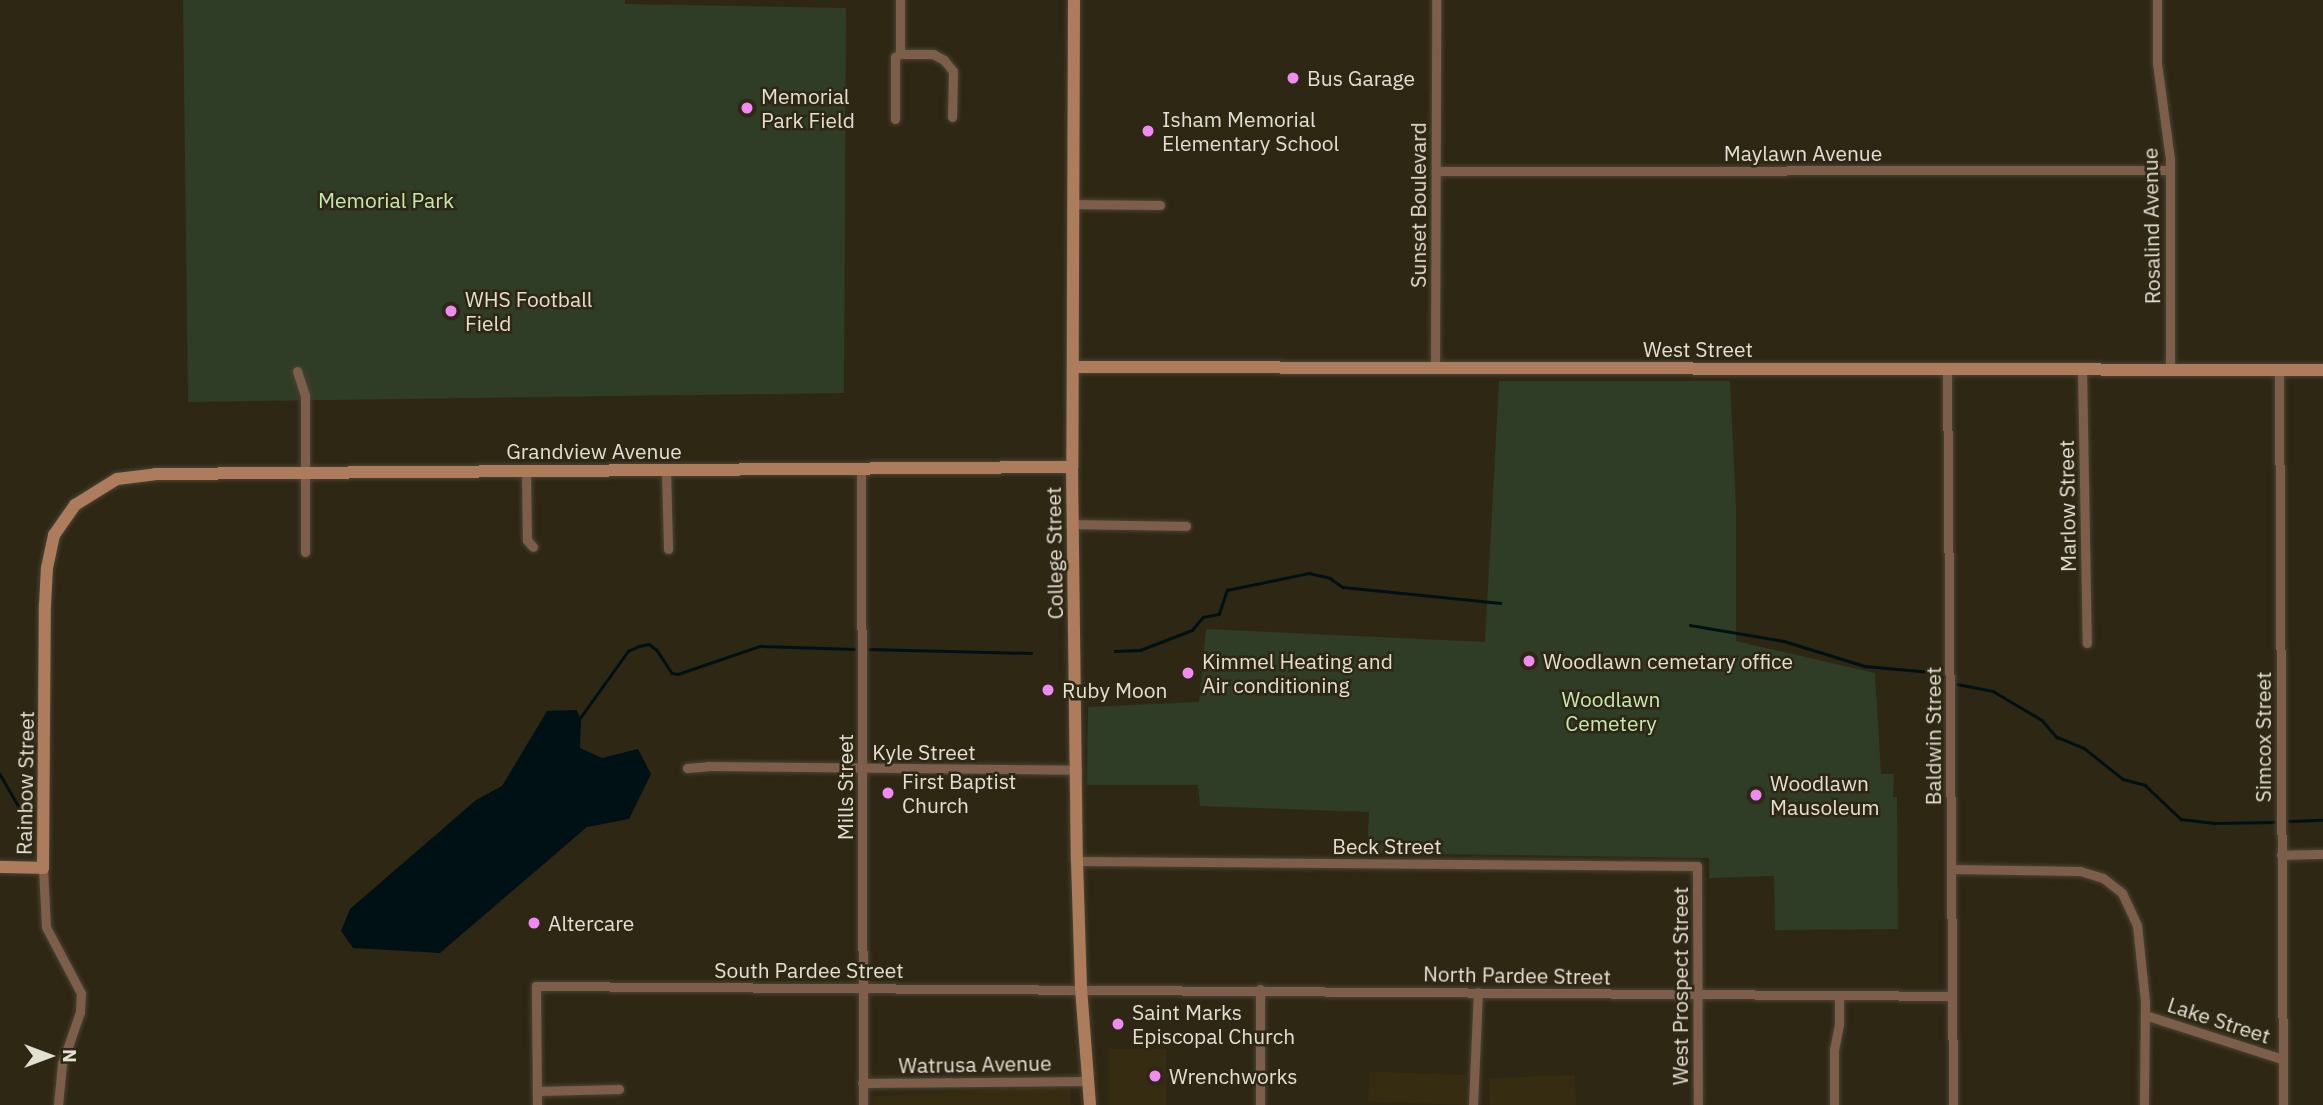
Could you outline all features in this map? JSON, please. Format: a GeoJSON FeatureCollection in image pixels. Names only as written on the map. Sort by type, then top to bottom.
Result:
{"type":"FeatureCollection","features":[{"type":"Feature","properties":{"kind":"street"},"geometry":{"type":"LineString","coordinates":[[900,0],[900,54]]}},
{"type":"Feature","properties":{"kind":"street","name":"College Street"},"geometry":{"type":"LineString","coordinates":[[1074,0],[1072,467],[1077,862],[1081,988],[1090,1105]]}},
{"type":"Feature","properties":{"kind":"street","name":"Sunset Boulevard"},"geometry":{"type":"LineString","coordinates":[[1434,368],[1436,0]]}},
{"type":"Feature","properties":{"kind":"street","name":"Rosalind Avenue"},"geometry":{"type":"LineString","coordinates":[[2157,0],[2157,63],[2170,170],[2170,369]]}},
{"type":"Feature","properties":{"kind":"street"},"geometry":{"type":"LineString","coordinates":[[895,119],[895,57],[900,54],[933,54],[944,60],[953,71],[953,117]]}},
{"type":"Feature","properties":{"kind":"street","name":"Maylawn Avenue"},"geometry":{"type":"LineString","coordinates":[[1436,171],[2170,170]]}},
{"type":"Feature","properties":{"kind":"street"},"geometry":{"type":"LineString","coordinates":[[1073,204],[1160,205]]}},
{"type":"Feature","properties":{"kind":"street","name":"West Street"},"geometry":{"type":"LineString","coordinates":[[1073,367],[2323,370]]}},
{"type":"Feature","properties":{"kind":"street","name":"Baldwin Street"},"geometry":{"type":"LineString","coordinates":[[1947,368],[1953,1105]]}},
{"type":"Feature","properties":{"kind":"street","name":"Marlow Street"},"geometry":{"type":"LineString","coordinates":[[2082,368],[2087,643]]}},
{"type":"Feature","properties":{"kind":"street","name":"Simcox Street"},"geometry":{"type":"LineString","coordinates":[[2279,370],[2283,1105]]}},
{"type":"Feature","properties":{"kind":"street"},"geometry":{"type":"LineString","coordinates":[[297,371],[305,396],[305,552]]}},
{"type":"Feature","properties":{"kind":"street","name":"Grandview Avenue"},"geometry":{"type":"LineString","coordinates":[[117,479],[146,474],[305,472],[1072,467]]}},
{"type":"Feature","properties":{"kind":"street","name":"Mills Street"},"geometry":{"type":"LineString","coordinates":[[861,468],[863,1105]]}},
{"type":"Feature","properties":{"kind":"street"},"geometry":{"type":"LineString","coordinates":[[666,470],[668,549]]}},
{"type":"Feature","properties":{"kind":"street"},"geometry":{"type":"LineString","coordinates":[[526,471],[527,540],[533,547]]}},
{"type":"Feature","properties":{"kind":"street","name":"Rainbow Street"},"geometry":{"type":"LineString","coordinates":[[58,1105],[62,1064],[75,1026],[82,993],[46,927],[43,868],[45,605],[49,552],[54,535],[75,505],[99,487],[117,479]]}},
{"type":"Feature","properties":{"kind":"street"},"geometry":{"type":"LineString","coordinates":[[1073,524],[1186,526]]}},
{"type":"Feature","properties":{"kind":"street","name":"Kyle Street"},"geometry":{"type":"LineString","coordinates":[[687,768],[708,766],[1077,770]]}},
{"type":"Feature","properties":{"kind":"street"},"geometry":{"type":"LineString","coordinates":[[2281,855],[2323,854]]}},
{"type":"Feature","properties":{"kind":"street","name":"Beck Street"},"geometry":{"type":"LineString","coordinates":[[1077,862],[1697,866]]}},
{"type":"Feature","properties":{"kind":"street","name":"West Prospect Street"},"geometry":{"type":"LineString","coordinates":[[1697,866],[1698,1105]]}},
{"type":"Feature","properties":{"kind":"street"},"geometry":{"type":"LineString","coordinates":[[0,867],[43,868]]}},
{"type":"Feature","properties":{"kind":"street"},"geometry":{"type":"LineString","coordinates":[[1951,869],[2080,871],[2092,873],[2113,884],[2122,893],[2134,914],[2145,1015],[2144,1105]]}},
{"type":"Feature","properties":{"kind":"street","name":"South Pardee Street"},"geometry":{"type":"LineString","coordinates":[[537,1091],[536,986],[1081,988]]}},
{"type":"Feature","properties":{"kind":"street","name":"North Pardee Street"},"geometry":{"type":"LineString","coordinates":[[1081,988],[1952,996]]}},
{"type":"Feature","properties":{"kind":"street"},"geometry":{"type":"LineString","coordinates":[[1260,989],[1260,1105]]}},
{"type":"Feature","properties":{"kind":"street"},"geometry":{"type":"LineString","coordinates":[[1473,1105],[1478,992]]}},
{"type":"Feature","properties":{"kind":"street"},"geometry":{"type":"LineString","coordinates":[[1834,1105],[1834,1050],[1839,1024],[1839,995]]}},
{"type":"Feature","properties":{"kind":"street","name":"Lake Street"},"geometry":{"type":"LineString","coordinates":[[2145,1015],[2282,1059]]}},
{"type":"Feature","properties":{"kind":"street","name":"Watrusa Avenue"},"geometry":{"type":"LineString","coordinates":[[862,1083],[1087,1081]]}},
{"type":"Feature","properties":{"kind":"street"},"geometry":{"type":"LineString","coordinates":[[537,1105],[537,1091],[619,1089]]}},
{"type":"Feature","properties":{"kind":"shaded area"},"geometry":{"type":"Polygon","coordinates":[[[577,710],[581,721],[580,748],[602,758],[638,749],[651,774],[629,819],[587,827],[440,953],[353,948],[341,931],[350,909],[476,800],[502,786],[547,711],[577,710]]]}},
{"type":"Feature","properties":{"kind":"shaded area"},"geometry":{"type":"Polygon","coordinates":[[[1109,1049],[1166,1049],[1166,1105],[1109,1105],[1109,1049]]]}},
{"type":"Feature","properties":{"kind":"shaded area"},"geometry":{"type":"Polygon","coordinates":[[[1369,1072],[1467,1075],[1466,1105],[1368,1102],[1369,1072]]]}},
{"type":"Feature","properties":{"kind":"shaded area"},"geometry":{"type":"Polygon","coordinates":[[[1575,1075],[1576,1105],[1490,1105],[1489,1078],[1575,1075]]]}},
{"type":"Feature","properties":{"kind":"shaded area"},"geometry":{"type":"Polygon","coordinates":[[[1070,1086],[1071,1105],[873,1105],[872,1096],[1070,1086]]]}},
{"type":"Feature","properties":{"kind":"green space","name":"Memorial Park"},"geometry":{"type":"Polygon","coordinates":[[[183,0],[625,0],[625,4],[846,8],[844,393],[188,402],[183,0]]]}},
{"type":"Feature","properties":{"kind":"green space","name":"Woodlawn Cemetery"},"geometry":{"type":"Polygon","coordinates":[[[1499,381],[1730,381],[1736,509],[1736,641],[1875,673],[1881,774],[1894,774],[1893,797],[1897,797],[1898,929],[1775,930],[1774,876],[1709,878],[1709,858],[1367,853],[1369,812],[1200,806],[1198,785],[1087,785],[1088,707],[1199,702],[1206,629],[1485,642],[1499,381]]]}},
{"type":"Feature","properties":{"kind":"waterway"},"geometry":{"type":"LineString","coordinates":[[1115,651],[1140,650],[1192,630],[1203,617],[1219,614],[1227,590],[1309,573],[1330,578],[1343,587],[1500,603]]}},
{"type":"Feature","properties":{"kind":"waterway"},"geometry":{"type":"LineString","coordinates":[[1690,625],[1784,641],[1865,666],[1930,672],[1943,677]]}},
{"type":"Feature","properties":{"kind":"waterway"},"geometry":{"type":"LineString","coordinates":[[580,718],[628,651],[639,646],[649,644],[657,650],[672,673],[678,674],[760,646],[854,649]]}},
{"type":"Feature","properties":{"kind":"waterway"},"geometry":{"type":"LineString","coordinates":[[869,649],[1031,653]]}},
{"type":"Feature","properties":{"kind":"waterway"},"geometry":{"type":"LineString","coordinates":[[1957,684],[1993,691],[2042,720],[2057,737],[2084,748],[2123,779],[2145,785],[2181,819],[2216,823],[2274,822]]}},
{"type":"Feature","properties":{"kind":"waterway"},"geometry":{"type":"LineString","coordinates":[[0,774],[31,828]]}},
{"type":"Feature","properties":{"kind":"waterway"},"geometry":{"type":"LineString","coordinates":[[2289,821],[2323,820]]}},
{"type":"Feature","properties":{"kind":"place","name":"Bus Garage"},"geometry":{"type":"Point","coordinates":[1293,78]}},
{"type":"Feature","properties":{"kind":"place","name":"Memorial Park Field"},"geometry":{"type":"Point","coordinates":[747,108]}},
{"type":"Feature","properties":{"kind":"place","name":"Isham Memorial Elementary School"},"geometry":{"type":"Point","coordinates":[1148,131]}},
{"type":"Feature","properties":{"kind":"place","name":"WHS Football Field"},"geometry":{"type":"Point","coordinates":[451,311]}},
{"type":"Feature","properties":{"kind":"place","name":"Woodlawn cemetary office"},"geometry":{"type":"Point","coordinates":[1529,661]}},
{"type":"Feature","properties":{"kind":"place","name":"Kimmel Heating and Air conditioning"},"geometry":{"type":"Point","coordinates":[1188,673]}},
{"type":"Feature","properties":{"kind":"place","name":"Ruby Moon"},"geometry":{"type":"Point","coordinates":[1048,690]}},
{"type":"Feature","properties":{"kind":"place","name":"First Baptist Church"},"geometry":{"type":"Point","coordinates":[888,793]}},
{"type":"Feature","properties":{"kind":"place","name":"Woodlawn Mausoleum"},"geometry":{"type":"Point","coordinates":[1756,795]}},
{"type":"Feature","properties":{"kind":"place","name":"Altercare"},"geometry":{"type":"Point","coordinates":[534,923]}},
{"type":"Feature","properties":{"kind":"place","name":"Saint Marks Episcopal Church"},"geometry":{"type":"Point","coordinates":[1118,1024]}},
{"type":"Feature","properties":{"kind":"place","name":"Wrenchworks"},"geometry":{"type":"Point","coordinates":[1155,1076]}}]}
